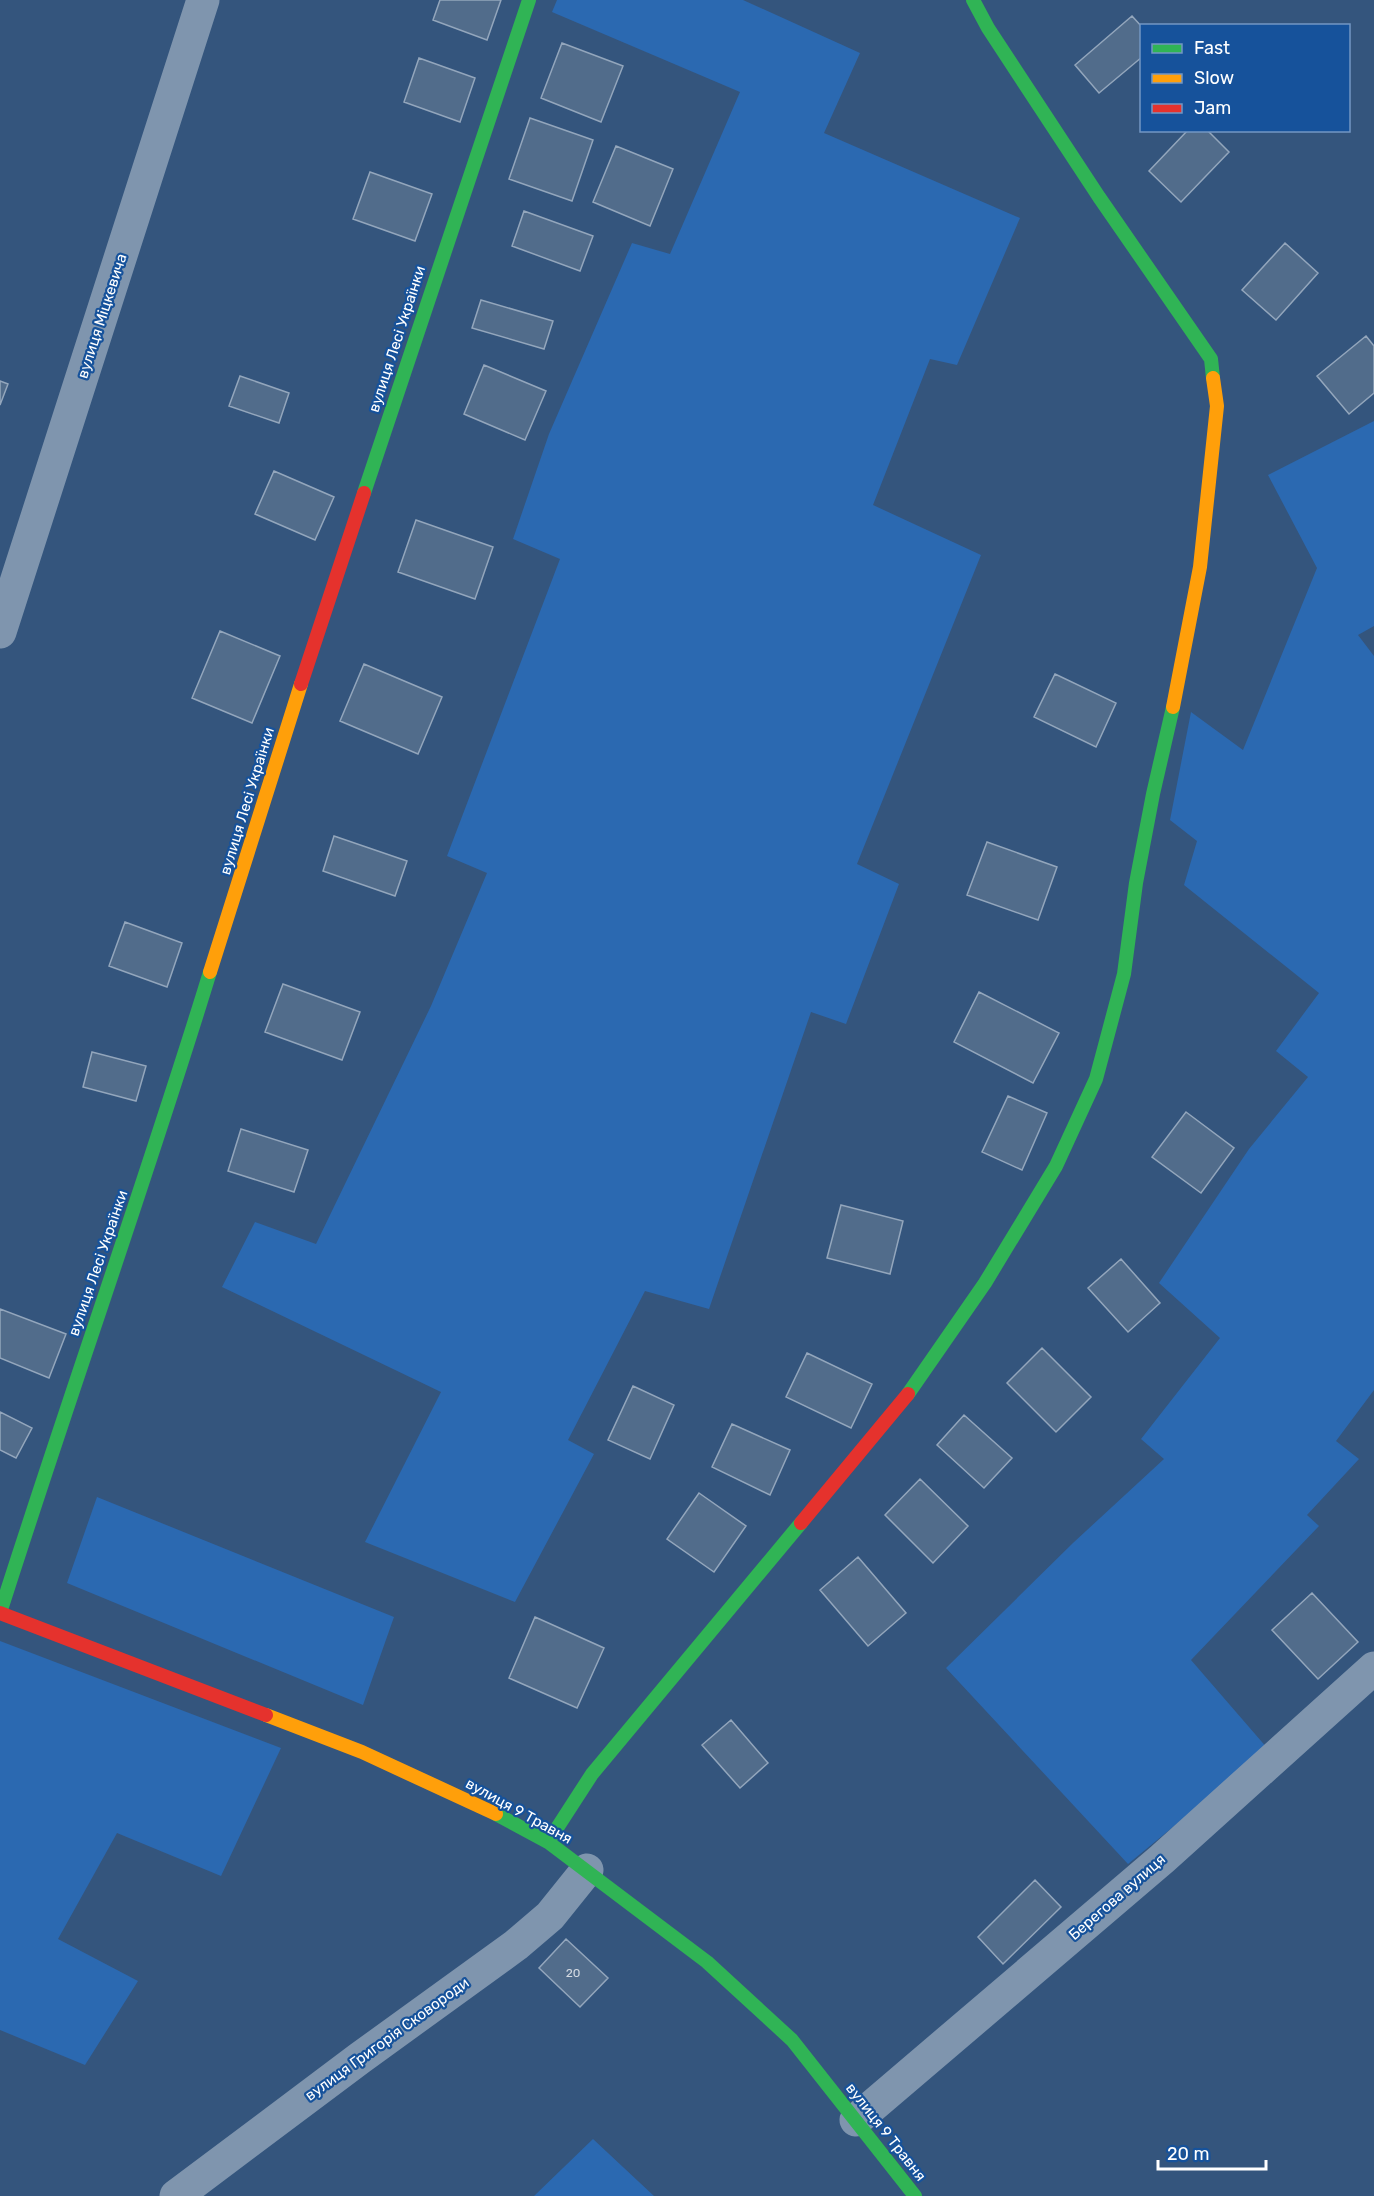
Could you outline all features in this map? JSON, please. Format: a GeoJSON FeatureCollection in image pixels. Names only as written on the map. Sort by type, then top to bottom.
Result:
{"type":"FeatureCollection","features":[{"type":"Feature","properties":{"kind":"street","name":"вулиця Міцкевича"},"geometry":{"type":"LineString","coordinates":[[0,632],[203,0]]}},
{"type":"Feature","properties":{"kind":"street","name":"вулиця Лесі Українки"},"geometry":{"type":"LineString","coordinates":[[0,1613],[46,1465],[159,1137],[277,757],[410,351],[529,0]]}},
{"type":"Feature","properties":{"kind":"street"},"geometry":{"type":"LineString","coordinates":[[548,1842],[599,1765],[918,1382],[985,1283],[1056,1166],[1096,1079],[1124,974],[1138,872],[1182,667],[1200,567],[1217,406],[1211,359],[1093,187],[988,28],[973,0]]}},
{"type":"Feature","properties":{"kind":"street","name":"вулиця 9 Травня"},"geometry":{"type":"LineString","coordinates":[[0,1613],[362,1752],[476,1804],[548,1842],[707,1962],[792,2040],[915,2196]]}},
{"type":"Feature","properties":{"kind":"street","name":"Берегова вулиця"},"geometry":{"type":"LineString","coordinates":[[856,2120],[1162,1859],[1374,1668]]}},
{"type":"Feature","properties":{"kind":"street","name":"вулиця Григорія Сковороди"},"geometry":{"type":"LineString","coordinates":[[176,2196],[516,1946],[550,1916],[587,1870]]}},
{"type":"Feature","properties":{"kind":"shaded area"},"geometry":{"type":"Polygon","coordinates":[[[557,0],[743,0],[860,53],[824,133],[1020,218],[957,365],[930,359],[873,505],[981,555],[857,864],[899,884],[846,1024],[811,1012],[709,1309],[645,1291],[568,1440],[594,1454],[515,1602],[365,1542],[441,1392],[222,1287],[255,1222],[316,1244],[431,1006],[487,873],[447,856],[560,559],[513,539],[549,434],[632,243],[670,254],[740,92],[552,12],[557,0]]]}},
{"type":"Feature","properties":{"kind":"shaded area"},"geometry":{"type":"Polygon","coordinates":[[[1374,421],[1374,626],[1358,635],[1374,656],[1374,1390],[1336,1441],[1359,1459],[1307,1515],[1319,1526],[1191,1660],[1268,1749],[1128,1864],[946,1668],[1073,1543],[1164,1459],[1141,1439],[1220,1338],[1159,1283],[1249,1149],[1308,1077],[1276,1051],[1319,993],[1184,885],[1197,841],[1170,820],[1191,712],[1243,750],[1317,568],[1268,475],[1374,421]]]}},
{"type":"Feature","properties":{"kind":"shaded area"},"geometry":{"type":"Polygon","coordinates":[[[97,1497],[394,1617],[363,1705],[67,1583],[97,1497]]]}},
{"type":"Feature","properties":{"kind":"shaded area"},"geometry":{"type":"Polygon","coordinates":[[[0,1641],[281,1748],[221,1876],[117,1833],[58,1939],[138,1981],[85,2065],[0,2030],[0,1641]]]}},
{"type":"Feature","properties":{"kind":"shaded area"},"geometry":{"type":"Polygon","coordinates":[[[593,2139],[654,2196],[534,2196],[593,2139]]]}},
{"type":"Feature","properties":{"kind":"building"},"geometry":{"type":"Polygon","coordinates":[[[440,0],[501,0],[487,40],[433,20],[440,0]]]}},
{"type":"Feature","properties":{"kind":"building"},"geometry":{"type":"Polygon","coordinates":[[[1132,16],[1140,25],[1140,59],[1099,93],[1075,65],[1132,16]]]}},
{"type":"Feature","properties":{"kind":"building"},"geometry":{"type":"Polygon","coordinates":[[[562,43],[623,66],[601,122],[541,98],[562,43]]]}},
{"type":"Feature","properties":{"kind":"building"},"geometry":{"type":"Polygon","coordinates":[[[419,58],[475,78],[460,122],[404,102],[419,58]]]}},
{"type":"Feature","properties":{"kind":"building"},"geometry":{"type":"Polygon","coordinates":[[[530,118],[593,140],[572,201],[509,179],[530,118]]]}},
{"type":"Feature","properties":{"kind":"building"},"geometry":{"type":"Polygon","coordinates":[[[1186,132],[1209,132],[1229,152],[1181,202],[1149,171],[1186,132]]]}},
{"type":"Feature","properties":{"kind":"building"},"geometry":{"type":"Polygon","coordinates":[[[616,146],[673,169],[650,226],[593,202],[616,146]]]}},
{"type":"Feature","properties":{"kind":"building"},"geometry":{"type":"Polygon","coordinates":[[[370,172],[432,194],[415,241],[353,219],[370,172]]]}},
{"type":"Feature","properties":{"kind":"building"},"geometry":{"type":"Polygon","coordinates":[[[524,211],[593,236],[580,271],[512,246],[524,211]]]}},
{"type":"Feature","properties":{"kind":"building"},"geometry":{"type":"Polygon","coordinates":[[[1285,243],[1318,273],[1276,320],[1242,290],[1285,243]]]}},
{"type":"Feature","properties":{"kind":"building"},"geometry":{"type":"Polygon","coordinates":[[[481,300],[553,321],[544,349],[472,328],[481,300]]]}},
{"type":"Feature","properties":{"kind":"building"},"geometry":{"type":"Polygon","coordinates":[[[1366,336],[1374,346],[1374,393],[1349,414],[1317,376],[1366,336]]]}},
{"type":"Feature","properties":{"kind":"building"},"geometry":{"type":"Polygon","coordinates":[[[484,365],[546,391],[525,440],[464,414],[484,365]]]}},
{"type":"Feature","properties":{"kind":"building"},"geometry":{"type":"Polygon","coordinates":[[[240,376],[289,393],[279,423],[229,406],[240,376]]]}},
{"type":"Feature","properties":{"kind":"building"},"geometry":{"type":"Polygon","coordinates":[[[0,381],[8,384],[0,405],[0,381]]]}},
{"type":"Feature","properties":{"kind":"building"},"geometry":{"type":"Polygon","coordinates":[[[274,471],[334,497],[315,540],[255,514],[274,471]]]}},
{"type":"Feature","properties":{"kind":"building"},"geometry":{"type":"Polygon","coordinates":[[[416,520],[493,547],[475,599],[398,572],[416,520]]]}},
{"type":"Feature","properties":{"kind":"building"},"geometry":{"type":"Polygon","coordinates":[[[220,631],[280,656],[252,723],[192,698],[220,631]]]}},
{"type":"Feature","properties":{"kind":"building"},"geometry":{"type":"Polygon","coordinates":[[[364,664],[442,697],[418,754],[340,721],[364,664]]]}},
{"type":"Feature","properties":{"kind":"building"},"geometry":{"type":"Polygon","coordinates":[[[1055,674],[1116,703],[1096,747],[1034,717],[1055,674]]]}},
{"type":"Feature","properties":{"kind":"building"},"geometry":{"type":"Polygon","coordinates":[[[334,836],[407,861],[395,896],[323,871],[334,836]]]}},
{"type":"Feature","properties":{"kind":"building"},"geometry":{"type":"Polygon","coordinates":[[[987,842],[1057,867],[1038,920],[967,895],[987,842]]]}},
{"type":"Feature","properties":{"kind":"building"},"geometry":{"type":"Polygon","coordinates":[[[125,922],[182,943],[167,987],[109,966],[125,922]]]}},
{"type":"Feature","properties":{"kind":"building"},"geometry":{"type":"Polygon","coordinates":[[[283,984],[360,1012],[342,1060],[265,1032],[283,984]]]}},
{"type":"Feature","properties":{"kind":"building"},"geometry":{"type":"Polygon","coordinates":[[[979,992],[1059,1033],[1033,1083],[954,1042],[979,992]]]}},
{"type":"Feature","properties":{"kind":"building"},"geometry":{"type":"Polygon","coordinates":[[[92,1052],[146,1066],[136,1101],[83,1087],[92,1052]]]}},
{"type":"Feature","properties":{"kind":"building"},"geometry":{"type":"Polygon","coordinates":[[[1008,1096],[1047,1113],[1022,1170],[982,1152],[1008,1096]]]}},
{"type":"Feature","properties":{"kind":"building"},"geometry":{"type":"Polygon","coordinates":[[[1186,1112],[1234,1148],[1201,1193],[1152,1157],[1186,1112]]]}},
{"type":"Feature","properties":{"kind":"building"},"geometry":{"type":"Polygon","coordinates":[[[241,1129],[308,1150],[294,1192],[228,1171],[241,1129]]]}},
{"type":"Feature","properties":{"kind":"building"},"geometry":{"type":"Polygon","coordinates":[[[841,1205],[903,1221],[890,1274],[827,1258],[841,1205]]]}},
{"type":"Feature","properties":{"kind":"building"},"geometry":{"type":"Polygon","coordinates":[[[1121,1259],[1160,1303],[1128,1332],[1088,1288],[1121,1259]]]}},
{"type":"Feature","properties":{"kind":"building"},"geometry":{"type":"Polygon","coordinates":[[[0,1309],[66,1334],[49,1378],[0,1358],[0,1309]]]}},
{"type":"Feature","properties":{"kind":"building"},"geometry":{"type":"Polygon","coordinates":[[[1042,1348],[1091,1397],[1056,1432],[1007,1383],[1042,1348]]]}},
{"type":"Feature","properties":{"kind":"building"},"geometry":{"type":"Polygon","coordinates":[[[807,1353],[872,1384],[851,1428],[786,1397],[807,1353]]]}},
{"type":"Feature","properties":{"kind":"building"},"geometry":{"type":"Polygon","coordinates":[[[633,1386],[674,1405],[650,1459],[608,1440],[633,1386]]]}},
{"type":"Feature","properties":{"kind":"building"},"geometry":{"type":"Polygon","coordinates":[[[0,1412],[32,1428],[16,1458],[0,1450],[0,1412]]]}},
{"type":"Feature","properties":{"kind":"building"},"geometry":{"type":"Polygon","coordinates":[[[964,1415],[1012,1458],[984,1488],[937,1445],[964,1415]]]}},
{"type":"Feature","properties":{"kind":"building"},"geometry":{"type":"Polygon","coordinates":[[[732,1424],[790,1450],[770,1495],[712,1467],[732,1424]]]}},
{"type":"Feature","properties":{"kind":"building"},"geometry":{"type":"Polygon","coordinates":[[[920,1479],[968,1526],[933,1563],[885,1515],[920,1479]]]}},
{"type":"Feature","properties":{"kind":"building"},"geometry":{"type":"Polygon","coordinates":[[[699,1493],[746,1526],[714,1572],[667,1539],[699,1493]]]}},
{"type":"Feature","properties":{"kind":"building"},"geometry":{"type":"Polygon","coordinates":[[[858,1557],[906,1613],[868,1646],[820,1590],[858,1557]]]}},
{"type":"Feature","properties":{"kind":"building"},"geometry":{"type":"Polygon","coordinates":[[[1312,1593],[1358,1642],[1318,1679],[1272,1630],[1312,1593]]]}},
{"type":"Feature","properties":{"kind":"building"},"geometry":{"type":"Polygon","coordinates":[[[535,1617],[604,1648],[577,1708],[509,1678],[535,1617]]]}},
{"type":"Feature","properties":{"kind":"building"},"geometry":{"type":"Polygon","coordinates":[[[731,1720],[768,1763],[740,1788],[702,1745],[731,1720]]]}},
{"type":"Feature","properties":{"kind":"building"},"geometry":{"type":"Polygon","coordinates":[[[1035,1880],[1061,1907],[1003,1964],[978,1937],[1035,1880]]]}},
{"type":"Feature","properties":{"kind":"building"},"geometry":{"type":"Polygon","coordinates":[[[566,1939],[608,1978],[580,2007],[539,1968],[566,1939]]]}},
{"type":"Feature","properties":{"kind":"traffic: fast"},"geometry":{"type":"LineString","coordinates":[[364,493],[529,0]]}},
{"type":"Feature","properties":{"kind":"traffic: fast"},"geometry":{"type":"LineString","coordinates":[[973,0],[988,28],[1099,197],[1211,359],[1213,378]]}},
{"type":"Feature","properties":{"kind":"traffic: fast"},"geometry":{"type":"LineString","coordinates":[[908,1394],[985,1283],[1056,1166],[1096,1079],[1124,974],[1136,883],[1173,707]]}},
{"type":"Feature","properties":{"kind":"traffic: fast"},"geometry":{"type":"LineString","coordinates":[[0,1613],[210,972]]}},
{"type":"Feature","properties":{"kind":"traffic: fast"},"geometry":{"type":"LineString","coordinates":[[548,1842],[592,1774],[801,1523]]}},
{"type":"Feature","properties":{"kind":"traffic: fast"},"geometry":{"type":"LineString","coordinates":[[496,1814],[548,1842],[707,1962],[792,2040],[915,2196]]}},
{"type":"Feature","properties":{"kind":"traffic: slow"},"geometry":{"type":"LineString","coordinates":[[1173,707],[1200,567],[1217,406],[1213,378]]}},
{"type":"Feature","properties":{"kind":"traffic: slow"},"geometry":{"type":"LineString","coordinates":[[210,972],[301,684]]}},
{"type":"Feature","properties":{"kind":"traffic: slow"},"geometry":{"type":"LineString","coordinates":[[266,1715],[362,1752],[496,1814]]}},
{"type":"Feature","properties":{"kind":"traffic: jam"},"geometry":{"type":"LineString","coordinates":[[301,684],[364,493]]}},
{"type":"Feature","properties":{"kind":"traffic: jam"},"geometry":{"type":"LineString","coordinates":[[801,1523],[908,1394]]}},
{"type":"Feature","properties":{"kind":"traffic: jam"},"geometry":{"type":"LineString","coordinates":[[0,1613],[266,1715]]}}]}
